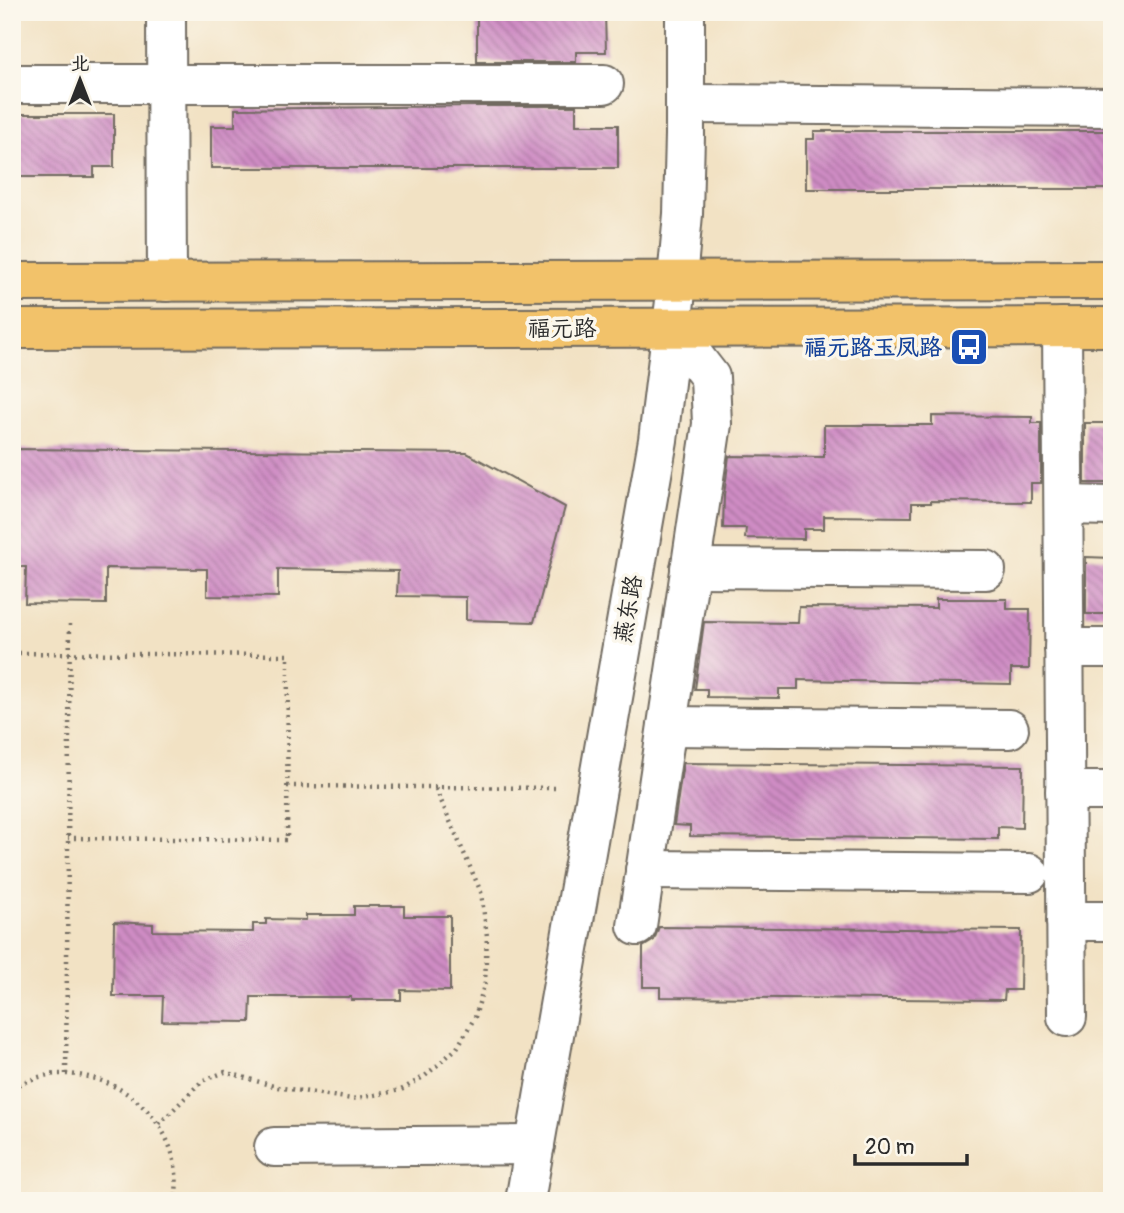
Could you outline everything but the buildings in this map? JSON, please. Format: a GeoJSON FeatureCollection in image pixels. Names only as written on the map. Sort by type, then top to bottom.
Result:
{"type":"FeatureCollection","features":[{"type":"Feature","properties":{"kind":"main road","name":"福元路"},"geometry":{"type":"LineString","coordinates":[[12,282],[1112,280]]}},
{"type":"Feature","properties":{"kind":"main road","name":"福元路"},"geometry":{"type":"LineString","coordinates":[[12,329],[1112,327]]}},
{"type":"Feature","properties":{"kind":"street"},"geometry":{"type":"LineString","coordinates":[[166,12],[167,282]]}},
{"type":"Feature","properties":{"kind":"street","name":"燕东路"},"geometry":{"type":"LineString","coordinates":[[525,1201],[658,440],[683,214],[685,12]]}},
{"type":"Feature","properties":{"kind":"street"},"geometry":{"type":"LineString","coordinates":[[12,84],[604,84]]}},
{"type":"Feature","properties":{"kind":"street"},"geometry":{"type":"LineString","coordinates":[[685,104],[1112,107]]}},
{"type":"Feature","properties":{"kind":"street"},"geometry":{"type":"LineString","coordinates":[[1062,327],[1067,1017]]}},
{"type":"Feature","properties":{"kind":"street"},"geometry":{"type":"LineString","coordinates":[[637,926],[712,424],[710,377],[672,328]]}},
{"type":"Feature","properties":{"kind":"street"},"geometry":{"type":"LineString","coordinates":[[1063,505],[1112,506]]}},
{"type":"Feature","properties":{"kind":"street"},"geometry":{"type":"LineString","coordinates":[[690,568],[986,570]]}},
{"type":"Feature","properties":{"kind":"street"},"geometry":{"type":"LineString","coordinates":[[1064,648],[1112,648]]}},
{"type":"Feature","properties":{"kind":"street"},"geometry":{"type":"LineString","coordinates":[[667,726],[1009,729]]}},
{"type":"Feature","properties":{"kind":"street"},"geometry":{"type":"LineString","coordinates":[[1065,791],[1112,791]]}},
{"type":"Feature","properties":{"kind":"street"},"geometry":{"type":"LineString","coordinates":[[645,870],[1029,873]]}},
{"type":"Feature","properties":{"kind":"street"},"geometry":{"type":"LineString","coordinates":[[1066,921],[1112,921]]}},
{"type":"Feature","properties":{"kind":"street"},"geometry":{"type":"LineString","coordinates":[[274,1147],[535,1145]]}},
{"type":"Feature","properties":{"kind":"path"},"geometry":{"type":"LineString","coordinates":[[66,1074],[70,618]]}},
{"type":"Feature","properties":{"kind":"path"},"geometry":{"type":"LineString","coordinates":[[12,653],[288,655],[287,840],[68,838]]}},
{"type":"Feature","properties":{"kind":"path"},"geometry":{"type":"LineString","coordinates":[[287,786],[597,788]]}},
{"type":"Feature","properties":{"kind":"path"},"geometry":{"type":"LineString","coordinates":[[159,1124],[202,1081],[225,1072],[277,1087],[352,1099],[401,1090],[425,1076],[457,1048],[475,1017],[485,982],[487,936],[481,892],[435,787]]}},
{"type":"Feature","properties":{"kind":"path"},"geometry":{"type":"LineString","coordinates":[[12,1087],[35,1078],[66,1074],[106,1080],[127,1091],[145,1106],[170,1144],[176,1167],[175,1201]]}},
{"type":"Feature","properties":{"kind":"place","name":"福元路玉凤路"},"geometry":{"type":"Point","coordinates":[969,347]}}]}
